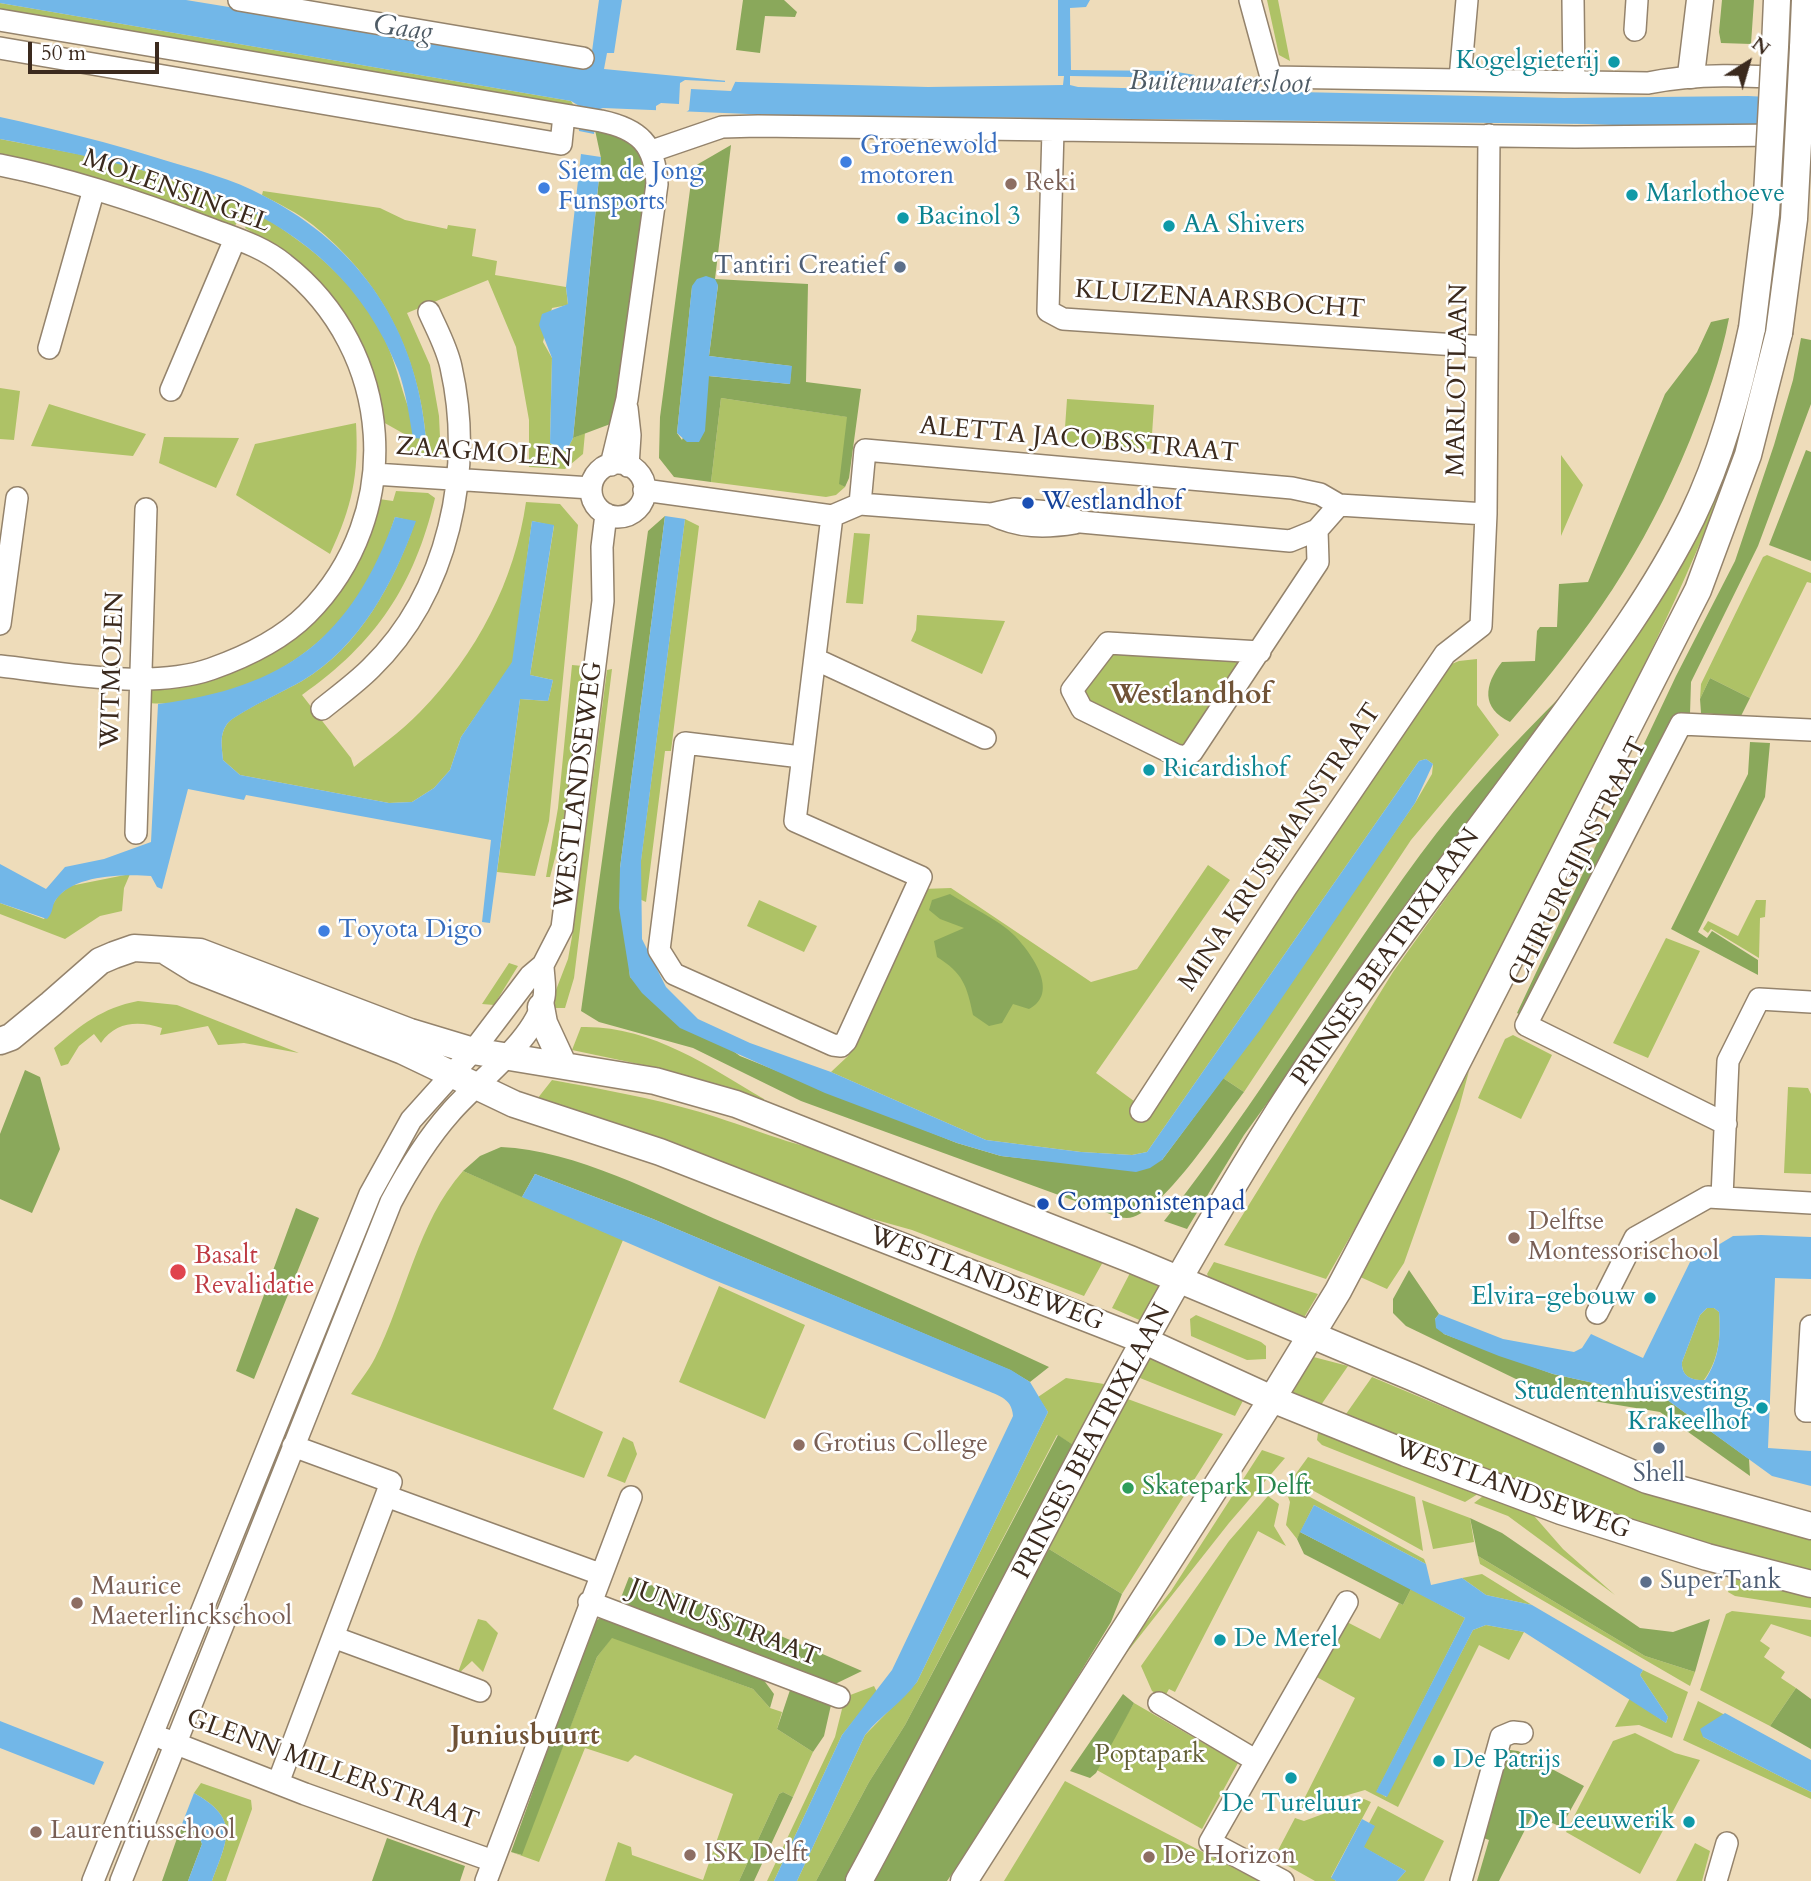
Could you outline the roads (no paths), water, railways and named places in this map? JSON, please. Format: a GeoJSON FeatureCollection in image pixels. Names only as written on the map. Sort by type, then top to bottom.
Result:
{"type":"FeatureCollection","features":[{"type":"Feature","properties":{"kind":"main road"},"geometry":{"type":"LineString","coordinates":[[1690,75],[1700,0]]}},
{"type":"Feature","properties":{"kind":"main road","name":"PRINSES BEATRIXLAAN"},"geometry":{"type":"LineString","coordinates":[[859,1881],[1206,1230],[1283,1105],[1429,898],[1637,615],[1693,514],[1721,445],[1740,386],[1752,328],[1766,214],[1777,0]]}},
{"type":"Feature","properties":{"kind":"main road"},"geometry":{"type":"LineString","coordinates":[[964,1881],[1311,1335],[1418,1139],[1688,612],[1748,455],[1779,333],[1794,219],[1805,0]]}},
{"type":"Feature","properties":{"kind":"main road"},"geometry":{"type":"LineString","coordinates":[[0,1041],[10,1037],[100,961],[134,948],[200,952],[410,1031],[473,1051],[655,1081],[736,1104],[1018,1214],[1311,1335],[1647,1480],[1735,1507],[1811,1526]]}},
{"type":"Feature","properties":{"kind":"main road"},"geometry":{"type":"LineString","coordinates":[[163,949],[196,970],[403,1051],[475,1085]]}},
{"type":"Feature","properties":{"kind":"main road"},"geometry":{"type":"LineString","coordinates":[[541,1007],[544,1023],[563,1065]]}},
{"type":"Feature","properties":{"kind":"main road"},"geometry":{"type":"LineString","coordinates":[[0,1027],[29,1021]]}},
{"type":"Feature","properties":{"kind":"main road","name":"WESTLANDSEWEG"},"geometry":{"type":"LineString","coordinates":[[475,1085],[514,1104],[660,1152],[1145,1341],[1272,1399],[1561,1511],[1707,1557],[1811,1584]]}},
{"type":"Feature","properties":{"kind":"street"},"geometry":{"type":"LineString","coordinates":[[239,0],[583,58]]}},
{"type":"Feature","properties":{"kind":"street"},"geometry":{"type":"LineString","coordinates":[[1250,0],[1271,77],[1648,83],[1690,75],[1811,79]]}},
{"type":"Feature","properties":{"kind":"street"},"geometry":{"type":"LineString","coordinates":[[1460,79],[1467,0]]}},
{"type":"Feature","properties":{"kind":"street"},"geometry":{"type":"LineString","coordinates":[[1573,0],[1574,82]]}},
{"type":"Feature","properties":{"kind":"street"},"geometry":{"type":"LineString","coordinates":[[1635,30],[1637,0]]}},
{"type":"Feature","properties":{"kind":"street"},"geometry":{"type":"LineString","coordinates":[[0,20],[622,126],[648,145],[657,184],[619,465]]}},
{"type":"Feature","properties":{"kind":"street"},"geometry":{"type":"LineString","coordinates":[[0,48],[561,144],[570,116]]}},
{"type":"Feature","properties":{"kind":"street"},"geometry":{"type":"LineString","coordinates":[[648,145],[722,127],[1489,135],[1811,135]]}},
{"type":"Feature","properties":{"kind":"street","name":"KLUIZENAARSBOCHT"},"geometry":{"type":"LineString","coordinates":[[1053,130],[1048,311],[1063,319],[1487,347]]}},
{"type":"Feature","properties":{"kind":"street","name":"MARLOTLAAN"},"geometry":{"type":"LineString","coordinates":[[1481,626],[1486,514],[1489,135]]}},
{"type":"Feature","properties":{"kind":"street","name":"MOLENSINGEL"},"geometry":{"type":"LineString","coordinates":[[0,165],[94,189],[235,239],[275,257],[302,280],[336,316],[354,347],[365,377],[371,412],[374,474],[359,534],[346,562],[328,590],[305,616],[276,639],[247,655],[209,670],[181,676],[143,678],[0,666]]}},
{"type":"Feature","properties":{"kind":"street"},"geometry":{"type":"LineString","coordinates":[[49,348],[94,189]]}},
{"type":"Feature","properties":{"kind":"street"},"geometry":{"type":"LineString","coordinates":[[171,390],[235,239]]}},
{"type":"Feature","properties":{"kind":"street"},"geometry":{"type":"LineString","coordinates":[[322,709],[372,667],[409,621],[433,576],[449,531],[458,482],[458,414],[450,364],[429,312]]}},
{"type":"Feature","properties":{"kind":"street","name":"ALETTA JACOBSSTRAAT"},"geometry":{"type":"LineString","coordinates":[[860,504],[865,450],[1298,489],[1320,495],[1339,505],[1486,514]]}},
{"type":"Feature","properties":{"kind":"street"},"geometry":{"type":"LineString","coordinates":[[619,465],[642,478],[645,490],[640,505],[614,515],[593,501],[591,488],[597,473],[619,465]]}},
{"type":"Feature","properties":{"kind":"street","name":"ZAAGMOLEN"},"geometry":{"type":"LineString","coordinates":[[374,474],[458,482],[591,488]]}},
{"type":"Feature","properties":{"kind":"street"},"geometry":{"type":"LineString","coordinates":[[645,490],[832,516],[860,504],[991,514],[1011,524],[1046,528],[1081,522],[1290,541],[1317,530],[1339,505]]}},
{"type":"Feature","properties":{"kind":"street"},"geometry":{"type":"LineString","coordinates":[[0,624],[17,498]]}},
{"type":"Feature","properties":{"kind":"street","name":"WITMOLEN"},"geometry":{"type":"LineString","coordinates":[[136,833],[143,678],[146,509]]}},
{"type":"Feature","properties":{"kind":"street","name":"WESTLANDSEWEG"},"geometry":{"type":"LineString","coordinates":[[93,1881],[370,1194],[411,1120],[473,1051],[530,976],[543,965],[556,943],[565,909],[603,601],[602,547],[614,515]]}},
{"type":"Feature","properties":{"kind":"street"},"geometry":{"type":"LineString","coordinates":[[801,757],[685,743],[659,950],[674,974],[833,1045],[841,1046],[846,1041],[921,877],[795,821],[832,516]]}},
{"type":"Feature","properties":{"kind":"street"},"geometry":{"type":"LineString","coordinates":[[1260,652],[1108,643],[1072,690],[1083,709],[1185,757],[1192,752],[1260,652],[1318,562],[1317,530]]}},
{"type":"Feature","properties":{"kind":"street","name":"MINA KRUSEMANSTRAAT"},"geometry":{"type":"LineString","coordinates":[[1141,1111],[1286,888],[1445,654],[1481,626]]}},
{"type":"Feature","properties":{"kind":"street"},"geometry":{"type":"LineString","coordinates":[[815,659],[985,738]]}},
{"type":"Feature","properties":{"kind":"street","name":"CHIRURGIJNSTRAAT"},"geometry":{"type":"LineString","coordinates":[[1726,1124],[1526,1025],[1681,724],[1811,730]]}},
{"type":"Feature","properties":{"kind":"street","name":"WESTLANDSEWEG"},"geometry":{"type":"LineString","coordinates":[[475,1085],[504,1058],[532,1024],[544,996],[543,965]]}},
{"type":"Feature","properties":{"kind":"street"},"geometry":{"type":"LineString","coordinates":[[1722,1197],[1728,1061],[1759,999],[1811,1002]]}},
{"type":"Feature","properties":{"kind":"street"},"geometry":{"type":"LineString","coordinates":[[121,1881],[391,1202],[407,1172],[449,1113],[475,1085]]}},
{"type":"Feature","properties":{"kind":"street"},"geometry":{"type":"LineString","coordinates":[[1597,1313],[1635,1238],[1708,1197],[1811,1203]]}},
{"type":"Feature","properties":{"kind":"street"},"geometry":{"type":"LineString","coordinates":[[1811,1326],[1806,1411],[1811,1411]]}},
{"type":"Feature","properties":{"kind":"street"},"geometry":{"type":"LineString","coordinates":[[278,1783],[391,1482],[293,1446]]}},
{"type":"Feature","properties":{"kind":"street"},"geometry":{"type":"LineString","coordinates":[[386,1496],[600,1574]]}},
{"type":"Feature","properties":{"kind":"street","name":"JUNIUSSTRAAT"},"geometry":{"type":"LineString","coordinates":[[486,1881],[589,1602],[631,1497]]}},
{"type":"Feature","properties":{"kind":"street","name":"JUNIUSSTRAAT"},"geometry":{"type":"LineString","coordinates":[[589,1602],[819,1691],[839,1696]]}},
{"type":"Feature","properties":{"kind":"street"},"geometry":{"type":"LineString","coordinates":[[1283,1881],[1210,1842],[1348,1602]]}},
{"type":"Feature","properties":{"kind":"street"},"geometry":{"type":"LineString","coordinates":[[333,1637],[480,1691]]}},
{"type":"Feature","properties":{"kind":"street"},"geometry":{"type":"LineString","coordinates":[[1159,1703],[1255,1760]]}},
{"type":"Feature","properties":{"kind":"street"},"geometry":{"type":"LineString","coordinates":[[1461,1881],[1501,1737],[1513,1732],[1522,1733]]}},
{"type":"Feature","properties":{"kind":"street","name":"GLENN MILLERSTRAAT"},"geometry":{"type":"LineString","coordinates":[[152,1734],[493,1861]]}},
{"type":"Feature","properties":{"kind":"street"},"geometry":{"type":"LineString","coordinates":[[1716,1881],[1727,1843]]}},
{"type":"Feature","properties":{"kind":"water"},"geometry":{"type":"Polygon","coordinates":[[[0,0],[186,0],[590,66],[599,0],[622,0],[614,53],[607,53],[604,69],[738,82],[928,87],[1063,85],[1064,76],[1058,76],[1058,0],[1090,0],[1086,7],[1070,8],[1071,70],[1171,71],[1195,75],[1193,78],[1070,76],[1070,85],[1078,87],[1564,98],[1748,96],[1811,99],[1811,125],[1736,130],[1588,124],[773,115],[603,108],[597,110],[594,134],[579,131],[581,107],[571,101],[0,3],[0,0]]]}},
{"type":"Feature","properties":{"kind":"water"},"geometry":{"type":"Polygon","coordinates":[[[0,117],[103,142],[215,175],[252,190],[298,216],[356,266],[378,295],[411,362],[426,439],[413,438],[398,370],[369,313],[330,267],[285,231],[234,203],[178,181],[119,164],[0,139],[0,117]]]}},
{"type":"Feature","properties":{"kind":"water"},"geometry":{"type":"Polygon","coordinates":[[[581,154],[601,157],[573,438],[566,452],[550,443],[552,358],[539,325],[542,314],[568,304],[566,287],[581,154]]]}},
{"type":"Feature","properties":{"kind":"water"},"geometry":{"type":"Polygon","coordinates":[[[706,276],[715,279],[718,285],[709,356],[792,366],[790,384],[709,376],[705,431],[699,442],[687,442],[677,433],[692,286],[697,279],[706,276]]]}},
{"type":"Feature","properties":{"kind":"water"},"geometry":{"type":"Polygon","coordinates":[[[665,516],[685,519],[641,861],[642,939],[666,987],[698,1019],[750,1043],[831,1072],[986,1140],[1081,1152],[1132,1155],[1147,1152],[1419,761],[1426,759],[1433,764],[1415,803],[1260,1030],[1162,1160],[1150,1168],[1136,1172],[1001,1156],[957,1143],[825,1093],[680,1028],[642,993],[630,977],[619,908],[620,868],[665,516]]]}},
{"type":"Feature","properties":{"kind":"water"},"geometry":{"type":"Polygon","coordinates":[[[395,517],[416,521],[386,589],[358,632],[323,667],[232,719],[224,728],[222,737],[223,760],[240,775],[389,803],[412,802],[434,788],[450,770],[461,737],[512,662],[532,521],[554,525],[530,675],[553,680],[548,701],[520,699],[490,923],[482,922],[491,840],[246,795],[244,800],[188,789],[162,889],[157,887],[151,876],[128,875],[89,880],[67,889],[59,896],[47,919],[0,903],[0,864],[46,889],[65,867],[104,859],[151,842],[158,704],[243,685],[277,670],[308,650],[335,625],[358,595],[378,559],[395,517]]]}},
{"type":"Feature","properties":{"kind":"water"},"geometry":{"type":"Polygon","coordinates":[[[535,1174],[653,1219],[1011,1370],[1030,1382],[1048,1412],[917,1682],[865,1735],[797,1881],[774,1881],[842,1735],[892,1670],[1013,1416],[1012,1410],[1006,1401],[997,1395],[709,1278],[522,1197],[535,1174]]]}},
{"type":"Feature","properties":{"kind":"water"},"geometry":{"type":"Polygon","coordinates":[[[1733,1236],[1811,1237],[1811,1279],[1775,1278],[1768,1448],[1811,1451],[1811,1486],[1772,1476],[1666,1399],[1553,1374],[1499,1356],[1444,1334],[1436,1328],[1435,1319],[1439,1314],[1503,1339],[1574,1352],[1582,1348],[1591,1334],[1643,1358],[1690,1262],[1733,1236]],[[1707,1308],[1700,1315],[1682,1362],[1685,1374],[1696,1380],[1705,1380],[1716,1356],[1720,1321],[1719,1312],[1714,1308],[1707,1308]]]}},
{"type":"Feature","properties":{"kind":"water"},"geometry":{"type":"Polygon","coordinates":[[[1314,1505],[1426,1564],[1431,1585],[1462,1578],[1486,1595],[1532,1605],[1643,1670],[1640,1675],[1668,1717],[1666,1723],[1524,1632],[1486,1625],[1473,1630],[1387,1797],[1376,1792],[1465,1618],[1300,1532],[1314,1505]]]}},
{"type":"Feature","properties":{"kind":"water"},"geometry":{"type":"Polygon","coordinates":[[[1725,1713],[1811,1760],[1811,1792],[1703,1737],[1700,1729],[1725,1713]]]}},
{"type":"Feature","properties":{"kind":"water"},"geometry":{"type":"Polygon","coordinates":[[[0,1721],[104,1762],[94,1785],[0,1748],[0,1721]]]}},
{"type":"Feature","properties":{"kind":"water"},"geometry":{"type":"Polygon","coordinates":[[[194,1793],[209,1802],[224,1821],[225,1841],[212,1881],[188,1881],[202,1844],[198,1834],[182,1824],[194,1793]]]}},
{"type":"Feature","properties":{"kind":"water"},"geometry":{"type":"Polygon","coordinates":[[[1362,1819],[1375,1826],[1364,1847],[1406,1871],[1397,1881],[1336,1881],[1331,1878],[1362,1819]]]}},
{"type":"Feature","properties":{"kind":"place","name":"Kogelgieterij"},"geometry":{"type":"Point","coordinates":[1614,62]}},
{"type":"Feature","properties":{"kind":"place","name":"Groenewold motoren"},"geometry":{"type":"Point","coordinates":[846,162]}},
{"type":"Feature","properties":{"kind":"place","name":"Reki"},"geometry":{"type":"Point","coordinates":[1011,184]}},
{"type":"Feature","properties":{"kind":"place","name":"Siem de Jong Funsports"},"geometry":{"type":"Point","coordinates":[544,188]}},
{"type":"Feature","properties":{"kind":"place","name":"Marlothoeve"},"geometry":{"type":"Point","coordinates":[1632,195]}},
{"type":"Feature","properties":{"kind":"place","name":"Bacinol 3"},"geometry":{"type":"Point","coordinates":[903,218]}},
{"type":"Feature","properties":{"kind":"place","name":"AA Shivers"},"geometry":{"type":"Point","coordinates":[1169,226]}},
{"type":"Feature","properties":{"kind":"place","name":"Tantiri Creatief"},"geometry":{"type":"Point","coordinates":[900,267]}},
{"type":"Feature","properties":{"kind":"place","name":"Westlandhof"},"geometry":{"type":"Point","coordinates":[1028,503]}},
{"type":"Feature","properties":{"kind":"place","name":"Ricardishof"},"geometry":{"type":"Point","coordinates":[1149,770]}},
{"type":"Feature","properties":{"kind":"place","name":"Toyota Digo"},"geometry":{"type":"Point","coordinates":[324,931]}},
{"type":"Feature","properties":{"kind":"place","name":"Componistenpad"},"geometry":{"type":"Point","coordinates":[1043,1204]}},
{"type":"Feature","properties":{"kind":"place","name":"Delftse Montessorischool"},"geometry":{"type":"Point","coordinates":[1514,1238]}},
{"type":"Feature","properties":{"kind":"place","name":"Basalt Revalidatie"},"geometry":{"type":"Point","coordinates":[178,1272]}},
{"type":"Feature","properties":{"kind":"place","name":"Elvira-gebouw"},"geometry":{"type":"Point","coordinates":[1650,1298]}},
{"type":"Feature","properties":{"kind":"place","name":"Studentenhuisvesting Krakeelhof"},"geometry":{"type":"Point","coordinates":[1762,1408]}},
{"type":"Feature","properties":{"kind":"place","name":"Grotius College"},"geometry":{"type":"Point","coordinates":[799,1445]}},
{"type":"Feature","properties":{"kind":"place","name":"Shell"},"geometry":{"type":"Point","coordinates":[1659,1448]}},
{"type":"Feature","properties":{"kind":"place","name":"Skatepark Delft"},"geometry":{"type":"Point","coordinates":[1128,1488]}},
{"type":"Feature","properties":{"kind":"place","name":"SuperTank"},"geometry":{"type":"Point","coordinates":[1646,1582]}},
{"type":"Feature","properties":{"kind":"place","name":"Maurice Maeterlinckschool"},"geometry":{"type":"Point","coordinates":[77,1603]}},
{"type":"Feature","properties":{"kind":"place","name":"De Merel"},"geometry":{"type":"Point","coordinates":[1220,1640]}},
{"type":"Feature","properties":{"kind":"place","name":"De Patrijs"},"geometry":{"type":"Point","coordinates":[1439,1761]}},
{"type":"Feature","properties":{"kind":"place","name":"De Tureluur"},"geometry":{"type":"Point","coordinates":[1291,1778]}},
{"type":"Feature","properties":{"kind":"place","name":"De Leeuwerik"},"geometry":{"type":"Point","coordinates":[1689,1822]}},
{"type":"Feature","properties":{"kind":"place","name":"Laurentiusschool"},"geometry":{"type":"Point","coordinates":[36,1832]}},
{"type":"Feature","properties":{"kind":"place","name":"ISK Delft"},"geometry":{"type":"Point","coordinates":[690,1855]}},
{"type":"Feature","properties":{"kind":"place","name":"De Horizon"},"geometry":{"type":"Point","coordinates":[1149,1857]}},
{"type":"Feature","properties":{"kind":"district","name":"Westlandhof"},"geometry":{"type":"Point","coordinates":[1190,697]}},
{"type":"Feature","properties":{"kind":"district","name":"Juniusbuurt"},"geometry":{"type":"Point","coordinates":[525,1738]}},
{"type":"Feature","properties":{"kind":"water label","name":"Gaag"},"geometry":{"type":"Point","coordinates":[403,30]}},
{"type":"Feature","properties":{"kind":"water label","name":"Buitenwatersloot"},"geometry":{"type":"Point","coordinates":[1220,84]}},
{"type":"Feature","properties":{"kind":"park label","name":"Poptapark"},"geometry":{"type":"Point","coordinates":[1150,1756]}}]}
